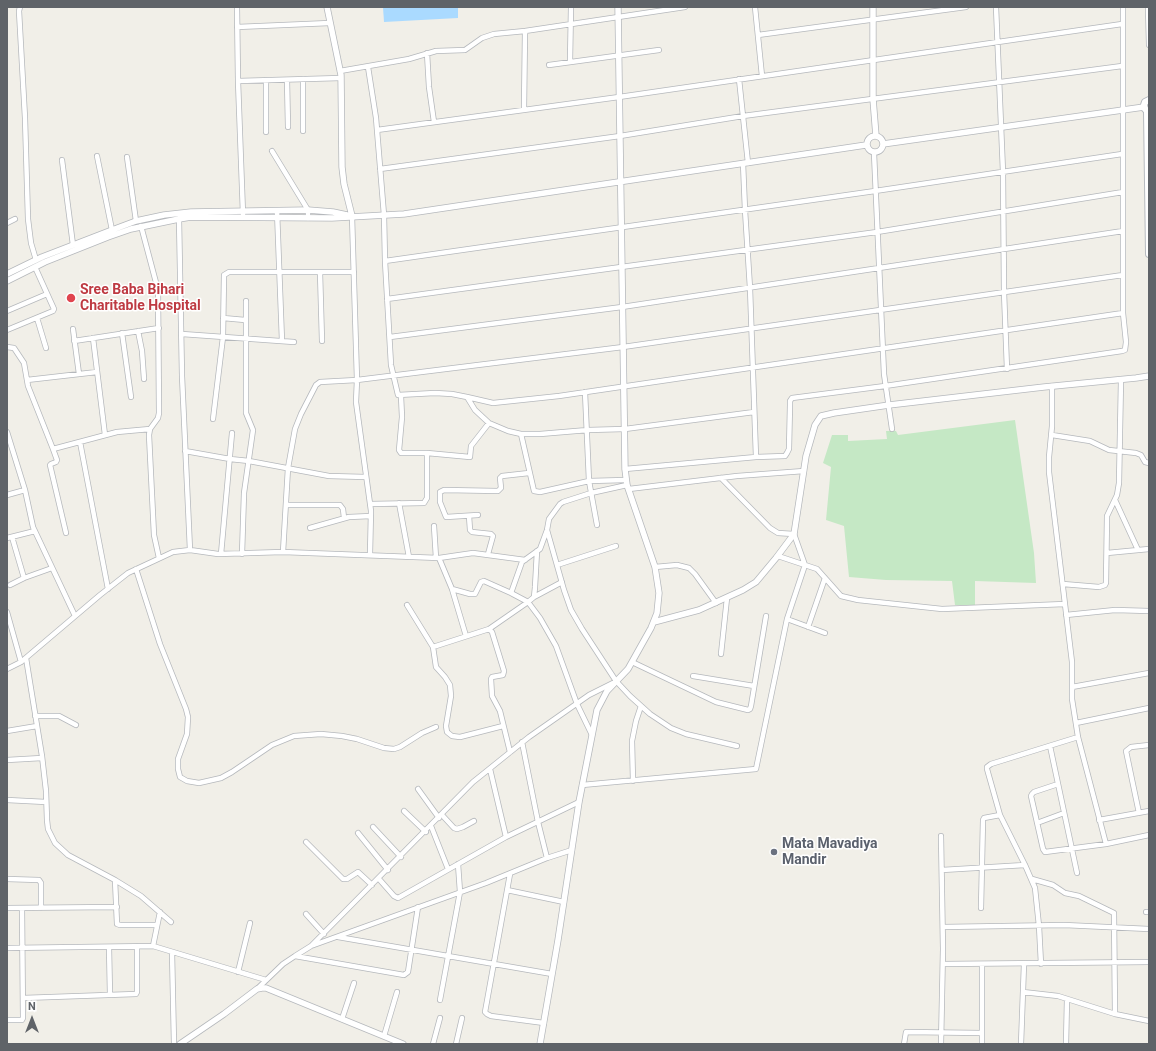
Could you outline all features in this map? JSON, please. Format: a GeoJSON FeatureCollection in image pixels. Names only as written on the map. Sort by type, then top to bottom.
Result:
{"type":"FeatureCollection","features":[{"type":"Feature","properties":{"kind":"main road"},"geometry":{"type":"LineString","coordinates":[[1149,100],[1145,102],[1147,110],[1149,254]]}},
{"type":"Feature","properties":{"kind":"street"},"geometry":{"type":"LineString","coordinates":[[20,7],[28,219],[31,244],[36,260]]}},
{"type":"Feature","properties":{"kind":"street"},"geometry":{"type":"LineString","coordinates":[[237,7],[243,215]]}},
{"type":"Feature","properties":{"kind":"street"},"geometry":{"type":"LineString","coordinates":[[327,7],[341,78],[342,167],[344,184],[352,216],[357,410],[370,504],[370,554]]}},
{"type":"Feature","properties":{"kind":"street"},"geometry":{"type":"LineString","coordinates":[[570,62],[571,7]]}},
{"type":"Feature","properties":{"kind":"street"},"geometry":{"type":"LineString","coordinates":[[540,1044],[579,802],[597,710],[607,691],[628,669],[654,622],[657,613],[659,593],[655,567],[627,485],[625,469],[618,7]]}},
{"type":"Feature","properties":{"kind":"street"},"geometry":{"type":"LineString","coordinates":[[340,71],[409,59],[427,53],[465,50],[487,35],[526,31],[685,7]]}},
{"type":"Feature","properties":{"kind":"street"},"geometry":{"type":"LineString","coordinates":[[755,7],[762,76]]}},
{"type":"Feature","properties":{"kind":"street"},"geometry":{"type":"LineString","coordinates":[[873,7],[872,60],[876,136]]}},
{"type":"Feature","properties":{"kind":"street"},"geometry":{"type":"LineString","coordinates":[[758,35],[966,7]]}},
{"type":"Feature","properties":{"kind":"street"},"geometry":{"type":"LineString","coordinates":[[996,7],[999,42],[999,82],[1003,172],[1004,292],[1007,368]]}},
{"type":"Feature","properties":{"kind":"street"},"geometry":{"type":"LineString","coordinates":[[625,469],[756,457],[785,456],[787,453],[790,401],[792,398],[1122,352],[1125,350],[1126,342],[1123,313],[1122,192],[1123,7]]}},
{"type":"Feature","properties":{"kind":"street"},"geometry":{"type":"LineString","coordinates":[[1148,7],[1149,45]]}},
{"type":"Feature","properties":{"kind":"street"},"geometry":{"type":"LineString","coordinates":[[237,27],[330,23]]}},
{"type":"Feature","properties":{"kind":"street"},"geometry":{"type":"LineString","coordinates":[[377,130],[620,97],[1122,24]]}},
{"type":"Feature","properties":{"kind":"street"},"geometry":{"type":"LineString","coordinates":[[524,109],[526,31]]}},
{"type":"Feature","properties":{"kind":"street"},"geometry":{"type":"LineString","coordinates":[[549,65],[659,50]]}},
{"type":"Feature","properties":{"kind":"street"},"geometry":{"type":"LineString","coordinates":[[427,53],[430,96],[434,122]]}},
{"type":"Feature","properties":{"kind":"street"},"geometry":{"type":"LineString","coordinates":[[380,169],[620,136],[743,116],[1122,66]]}},
{"type":"Feature","properties":{"kind":"street"},"geometry":{"type":"LineString","coordinates":[[368,67],[377,130],[384,215],[391,365],[396,393],[401,396],[435,393],[452,394],[493,403],[585,392],[1123,313]]}},
{"type":"Feature","properties":{"kind":"street"},"geometry":{"type":"LineString","coordinates":[[238,80],[341,78]]}},
{"type":"Feature","properties":{"kind":"street"},"geometry":{"type":"LineString","coordinates":[[303,79],[304,131]]}},
{"type":"Feature","properties":{"kind":"street"},"geometry":{"type":"LineString","coordinates":[[739,79],[746,163],[745,210],[752,329],[756,457]]}},
{"type":"Feature","properties":{"kind":"street"},"geometry":{"type":"LineString","coordinates":[[266,80],[266,132]]}},
{"type":"Feature","properties":{"kind":"street"},"geometry":{"type":"LineString","coordinates":[[287,80],[288,127]]}},
{"type":"Feature","properties":{"kind":"street"},"geometry":{"type":"LineString","coordinates":[[883,144],[1122,110],[1147,110]]}},
{"type":"Feature","properties":{"kind":"street"},"geometry":{"type":"LineString","coordinates":[[866,145],[869,138],[876,136],[880,137],[883,144],[881,150],[874,153]]}},
{"type":"Feature","properties":{"kind":"street"},"geometry":{"type":"LineString","coordinates":[[277,214],[308,218],[404,214],[866,145]]}},
{"type":"Feature","properties":{"kind":"street"},"geometry":{"type":"LineString","coordinates":[[866,145],[868,149],[874,153]]}},
{"type":"Feature","properties":{"kind":"street"},"geometry":{"type":"LineString","coordinates":[[272,151],[308,210],[308,218]]}},
{"type":"Feature","properties":{"kind":"street"},"geometry":{"type":"LineString","coordinates":[[874,153],[885,386],[892,429]]}},
{"type":"Feature","properties":{"kind":"street"},"geometry":{"type":"LineString","coordinates":[[385,261],[876,191],[1122,154]]}},
{"type":"Feature","properties":{"kind":"street"},"geometry":{"type":"LineString","coordinates":[[97,156],[112,230]]}},
{"type":"Feature","properties":{"kind":"street"},"geometry":{"type":"LineString","coordinates":[[127,157],[136,221]]}},
{"type":"Feature","properties":{"kind":"street"},"geometry":{"type":"LineString","coordinates":[[62,160],[73,245]]}},
{"type":"Feature","properties":{"kind":"street"},"geometry":{"type":"LineString","coordinates":[[388,299],[877,232],[1122,192]]}},
{"type":"Feature","properties":{"kind":"street"},"geometry":{"type":"LineString","coordinates":[[7,281],[35,267],[108,237],[141,226],[191,217],[277,214],[308,210],[333,212],[352,216]]}},
{"type":"Feature","properties":{"kind":"street"},"geometry":{"type":"LineString","coordinates":[[7,274],[36,260],[136,221],[164,215],[191,212],[243,215]]}},
{"type":"Feature","properties":{"kind":"street"},"geometry":{"type":"LineString","coordinates":[[277,214],[282,341]]}},
{"type":"Feature","properties":{"kind":"street"},"geometry":{"type":"LineString","coordinates":[[7,223],[15,219]]}},
{"type":"Feature","properties":{"kind":"street"},"geometry":{"type":"LineString","coordinates":[[179,219],[185,452],[190,550]]}},
{"type":"Feature","properties":{"kind":"street"},"geometry":{"type":"LineString","coordinates":[[141,226],[157,284],[159,328],[159,413],[158,418],[150,429],[148,435],[155,542],[159,558]]}},
{"type":"Feature","properties":{"kind":"street"},"geometry":{"type":"LineString","coordinates":[[390,337],[622,307],[1123,231]]}},
{"type":"Feature","properties":{"kind":"street"},"geometry":{"type":"LineString","coordinates":[[7,330],[53,310],[35,267]]}},
{"type":"Feature","properties":{"kind":"street"},"geometry":{"type":"LineString","coordinates":[[320,272],[322,341]]}},
{"type":"Feature","properties":{"kind":"street"},"geometry":{"type":"LineString","coordinates":[[213,419],[223,337],[223,277],[225,273],[354,272]]}},
{"type":"Feature","properties":{"kind":"street"},"geometry":{"type":"LineString","coordinates":[[283,552],[288,468],[297,423],[316,385],[320,382],[393,376],[623,347],[1123,275]]}},
{"type":"Feature","properties":{"kind":"street"},"geometry":{"type":"LineString","coordinates":[[7,310],[47,294]]}},
{"type":"Feature","properties":{"kind":"street"},"geometry":{"type":"LineString","coordinates":[[242,554],[244,493],[253,430],[246,416],[246,301]]}},
{"type":"Feature","properties":{"kind":"street"},"geometry":{"type":"LineString","coordinates":[[37,318],[46,348]]}},
{"type":"Feature","properties":{"kind":"street"},"geometry":{"type":"LineString","coordinates":[[223,318],[245,320]]}},
{"type":"Feature","properties":{"kind":"street"},"geometry":{"type":"LineString","coordinates":[[74,341],[159,328]]}},
{"type":"Feature","properties":{"kind":"street"},"geometry":{"type":"LineString","coordinates":[[73,329],[79,374]]}},
{"type":"Feature","properties":{"kind":"street"},"geometry":{"type":"LineString","coordinates":[[138,331],[142,351],[144,379]]}},
{"type":"Feature","properties":{"kind":"street"},"geometry":{"type":"LineString","coordinates":[[122,334],[131,397]]}},
{"type":"Feature","properties":{"kind":"street"},"geometry":{"type":"LineString","coordinates":[[182,334],[294,342]]}},
{"type":"Feature","properties":{"kind":"street"},"geometry":{"type":"LineString","coordinates":[[93,338],[105,435]]}},
{"type":"Feature","properties":{"kind":"street"},"geometry":{"type":"LineString","coordinates":[[7,347],[14,348],[23,360],[27,380],[37,411],[57,460],[50,465],[66,533]]}},
{"type":"Feature","properties":{"kind":"street"},"geometry":{"type":"LineString","coordinates":[[27,380],[97,372]]}},
{"type":"Feature","properties":{"kind":"street"},"geometry":{"type":"LineString","coordinates":[[654,622],[699,610],[727,598],[756,582],[778,556],[794,534],[806,456],[815,425],[821,416],[888,405],[1149,376]]}},
{"type":"Feature","properties":{"kind":"street"},"geometry":{"type":"LineString","coordinates":[[1063,584],[1099,587],[1105,585],[1107,516],[1117,495],[1119,483],[1121,380]]}},
{"type":"Feature","properties":{"kind":"street"},"geometry":{"type":"LineString","coordinates":[[1052,386],[1052,434],[1049,472],[1072,662],[1072,687],[1076,723],[1078,737],[1106,844]]}},
{"type":"Feature","properties":{"kind":"street"},"geometry":{"type":"LineString","coordinates":[[585,392],[588,430],[589,481],[597,525]]}},
{"type":"Feature","properties":{"kind":"street"},"geometry":{"type":"LineString","coordinates":[[401,396],[402,411],[400,452],[403,454],[427,453],[470,457],[471,446],[489,424]]}},
{"type":"Feature","properties":{"kind":"street"},"geometry":{"type":"LineString","coordinates":[[467,397],[475,410],[489,424],[521,434],[551,434],[588,430],[624,429],[754,412]]}},
{"type":"Feature","properties":{"kind":"street"},"geometry":{"type":"LineString","coordinates":[[53,449],[127,430],[150,429]]}},
{"type":"Feature","properties":{"kind":"street"},"geometry":{"type":"LineString","coordinates":[[7,432],[25,490],[33,527],[75,616]]}},
{"type":"Feature","properties":{"kind":"street"},"geometry":{"type":"LineString","coordinates":[[221,554],[232,433]]}},
{"type":"Feature","properties":{"kind":"street"},"geometry":{"type":"LineString","coordinates":[[521,434],[533,489],[537,492],[589,481],[627,485]]}},
{"type":"Feature","properties":{"kind":"street"},"geometry":{"type":"LineString","coordinates":[[1052,434],[1090,441],[1106,449],[1139,453],[1145,462],[1149,463]]}},
{"type":"Feature","properties":{"kind":"street"},"geometry":{"type":"LineString","coordinates":[[80,442],[108,589]]}},
{"type":"Feature","properties":{"kind":"street"},"geometry":{"type":"LineString","coordinates":[[185,452],[248,461],[329,476],[366,477]]}},
{"type":"Feature","properties":{"kind":"street"},"geometry":{"type":"LineString","coordinates":[[370,504],[424,503],[426,501],[427,453]]}},
{"type":"Feature","properties":{"kind":"street"},"geometry":{"type":"LineString","coordinates":[[511,593],[521,565],[542,545],[549,519],[563,502],[591,493],[627,485],[804,471]]}},
{"type":"Feature","properties":{"kind":"street"},"geometry":{"type":"LineString","coordinates":[[478,515],[446,517],[440,501],[440,492],[444,490],[498,491],[501,488],[500,478],[502,476],[529,473]]}},
{"type":"Feature","properties":{"kind":"street"},"geometry":{"type":"LineString","coordinates":[[721,478],[770,528],[778,533],[794,534]]}},
{"type":"Feature","properties":{"kind":"street"},"geometry":{"type":"LineString","coordinates":[[7,495],[25,490]]}},
{"type":"Feature","properties":{"kind":"street"},"geometry":{"type":"LineString","coordinates":[[1115,500],[1138,550]]}},
{"type":"Feature","properties":{"kind":"street"},"geometry":{"type":"LineString","coordinates":[[399,503],[409,557]]}},
{"type":"Feature","properties":{"kind":"street"},"geometry":{"type":"LineString","coordinates":[[286,505],[340,505],[343,509],[344,518]]}},
{"type":"Feature","properties":{"kind":"street"},"geometry":{"type":"LineString","coordinates":[[310,528],[344,518],[370,516]]}},
{"type":"Feature","properties":{"kind":"street"},"geometry":{"type":"LineString","coordinates":[[469,516],[470,530],[472,532],[491,534],[493,536],[488,554]]}},
{"type":"Feature","properties":{"kind":"street"},"geometry":{"type":"LineString","coordinates":[[434,526],[438,558],[452,588],[466,636]]}},
{"type":"Feature","properties":{"kind":"street"},"geometry":{"type":"LineString","coordinates":[[547,530],[567,599],[577,621],[616,682],[650,714],[671,728],[686,734],[737,746]]}},
{"type":"Feature","properties":{"kind":"street"},"geometry":{"type":"LineString","coordinates":[[24,578],[10,538],[35,532]]}},
{"type":"Feature","properties":{"kind":"street"},"geometry":{"type":"LineString","coordinates":[[582,785],[756,769],[787,619],[805,565],[794,534]]}},
{"type":"Feature","properties":{"kind":"street"},"geometry":{"type":"LineString","coordinates":[[557,565],[616,546]]}},
{"type":"Feature","properties":{"kind":"street"},"geometry":{"type":"LineString","coordinates":[[1107,553],[1149,549]]}},
{"type":"Feature","properties":{"kind":"street"},"geometry":{"type":"LineString","coordinates":[[7,669],[21,662],[128,573],[173,552],[190,550],[221,554],[242,554],[283,552],[370,554],[438,558],[468,553],[488,554],[525,560]]}},
{"type":"Feature","properties":{"kind":"street"},"geometry":{"type":"LineString","coordinates":[[534,596],[537,551]]}},
{"type":"Feature","properties":{"kind":"street"},"geometry":{"type":"LineString","coordinates":[[778,556],[816,569],[837,592],[846,598],[915,607],[955,609],[1065,604]]}},
{"type":"Feature","properties":{"kind":"street"},"geometry":{"type":"LineString","coordinates":[[655,567],[677,565],[689,568],[716,602]]}},
{"type":"Feature","properties":{"kind":"street"},"geometry":{"type":"LineString","coordinates":[[10,585],[24,578],[52,568]]}},
{"type":"Feature","properties":{"kind":"street"},"geometry":{"type":"LineString","coordinates":[[136,569],[160,644],[188,717],[186,734],[178,759],[180,777],[187,781],[199,783],[221,778],[272,745],[294,736],[321,734],[342,736],[357,739],[384,748],[394,749],[436,727]]}},
{"type":"Feature","properties":{"kind":"street"},"geometry":{"type":"LineString","coordinates":[[808,627],[825,578]]}},
{"type":"Feature","properties":{"kind":"street"},"geometry":{"type":"LineString","coordinates":[[452,588],[470,594],[475,594],[481,582],[484,581],[528,602],[540,618],[556,646],[577,704],[592,735]]}},
{"type":"Feature","properties":{"kind":"street"},"geometry":{"type":"LineString","coordinates":[[433,647],[489,629],[528,602],[534,596],[562,582]]}},
{"type":"Feature","properties":{"kind":"street"},"geometry":{"type":"LineString","coordinates":[[721,654],[727,598]]}},
{"type":"Feature","properties":{"kind":"street"},"geometry":{"type":"LineString","coordinates":[[407,605],[433,647],[436,667],[445,677],[450,686],[446,726],[447,732],[452,736],[460,737],[503,726]]}},
{"type":"Feature","properties":{"kind":"street"},"geometry":{"type":"LineString","coordinates":[[1066,615],[1115,610],[1149,610]]}},
{"type":"Feature","properties":{"kind":"street"},"geometry":{"type":"LineString","coordinates":[[7,612],[21,662]]}},
{"type":"Feature","properties":{"kind":"street"},"geometry":{"type":"LineString","coordinates":[[632,662],[711,701],[745,710],[750,709],[766,616]]}},
{"type":"Feature","properties":{"kind":"street"},"geometry":{"type":"LineString","coordinates":[[787,619],[825,633]]}},
{"type":"Feature","properties":{"kind":"street"},"geometry":{"type":"LineString","coordinates":[[489,629],[492,632],[504,671],[503,675],[492,677],[491,679],[492,696],[500,711],[510,752]]}},
{"type":"Feature","properties":{"kind":"street"},"geometry":{"type":"LineString","coordinates":[[26,658],[42,758],[48,829],[55,843],[68,855],[115,880],[141,896],[171,922]]}},
{"type":"Feature","properties":{"kind":"street"},"geometry":{"type":"LineString","coordinates":[[1072,687],[1149,673]]}},
{"type":"Feature","properties":{"kind":"street"},"geometry":{"type":"LineString","coordinates":[[693,676],[754,686]]}},
{"type":"Feature","properties":{"kind":"street"},"geometry":{"type":"LineString","coordinates":[[180,1044],[224,1014],[295,956],[311,946],[426,832],[473,782],[522,742],[589,695],[616,682]]}},
{"type":"Feature","properties":{"kind":"street"},"geometry":{"type":"LineString","coordinates":[[633,780],[632,741],[641,706]]}},
{"type":"Feature","properties":{"kind":"street"},"geometry":{"type":"LineString","coordinates":[[1076,723],[1149,708]]}},
{"type":"Feature","properties":{"kind":"street"},"geometry":{"type":"LineString","coordinates":[[35,716],[59,716],[76,726]]}},
{"type":"Feature","properties":{"kind":"street"},"geometry":{"type":"LineString","coordinates":[[7,731],[37,726]]}},
{"type":"Feature","properties":{"kind":"street"},"geometry":{"type":"LineString","coordinates":[[1041,964],[1040,926],[1036,894],[1032,879],[1000,815],[987,773],[987,767],[991,764],[1078,737]]}},
{"type":"Feature","properties":{"kind":"street"},"geometry":{"type":"LineString","coordinates":[[522,742],[538,822],[547,858]]}},
{"type":"Feature","properties":{"kind":"street"},"geometry":{"type":"LineString","coordinates":[[1139,812],[1126,751],[1131,747],[1149,745]]}},
{"type":"Feature","properties":{"kind":"street"},"geometry":{"type":"LineString","coordinates":[[1050,746],[1077,873]]}},
{"type":"Feature","properties":{"kind":"street"},"geometry":{"type":"LineString","coordinates":[[7,760],[42,758]]}},
{"type":"Feature","properties":{"kind":"street"},"geometry":{"type":"LineString","coordinates":[[490,769],[506,837]]}},
{"type":"Feature","properties":{"kind":"street"},"geometry":{"type":"LineString","coordinates":[[1058,784],[1032,794],[1037,823],[1045,852],[1106,844],[1149,835]]}},
{"type":"Feature","properties":{"kind":"street"},"geometry":{"type":"LineString","coordinates":[[418,789],[441,816],[454,828],[457,829],[463,827],[474,821]]}},
{"type":"Feature","properties":{"kind":"street"},"geometry":{"type":"LineString","coordinates":[[7,800],[46,802]]}},
{"type":"Feature","properties":{"kind":"street"},"geometry":{"type":"LineString","coordinates":[[379,879],[394,896],[398,898],[506,837],[579,802]]}},
{"type":"Feature","properties":{"kind":"street"},"geometry":{"type":"LineString","coordinates":[[404,811],[426,832]]}},
{"type":"Feature","properties":{"kind":"street"},"geometry":{"type":"LineString","coordinates":[[1099,820],[1149,811]]}},
{"type":"Feature","properties":{"kind":"street"},"geometry":{"type":"LineString","coordinates":[[1037,823],[1064,813]]}},
{"type":"Feature","properties":{"kind":"street"},"geometry":{"type":"LineString","coordinates":[[981,908],[983,820],[984,818],[1000,815]]}},
{"type":"Feature","properties":{"kind":"street"},"geometry":{"type":"LineString","coordinates":[[431,826],[448,869]]}},
{"type":"Feature","properties":{"kind":"street"},"geometry":{"type":"LineString","coordinates":[[373,827],[401,857]]}},
{"type":"Feature","properties":{"kind":"street"},"geometry":{"type":"LineString","coordinates":[[358,833],[388,870]]}},
{"type":"Feature","properties":{"kind":"street"},"geometry":{"type":"LineString","coordinates":[[941,836],[943,927],[942,1044]]}},
{"type":"Feature","properties":{"kind":"street"},"geometry":{"type":"LineString","coordinates":[[306,842],[343,879],[347,879],[358,872],[372,885]]}},
{"type":"Feature","properties":{"kind":"street"},"geometry":{"type":"LineString","coordinates":[[311,946],[572,850]]}},
{"type":"Feature","properties":{"kind":"street"},"geometry":{"type":"LineString","coordinates":[[440,1000],[460,892],[458,864]]}},
{"type":"Feature","properties":{"kind":"street"},"geometry":{"type":"LineString","coordinates":[[942,870],[1025,865]]}},
{"type":"Feature","properties":{"kind":"street"},"geometry":{"type":"LineString","coordinates":[[510,874],[485,1008],[486,1014],[544,1023]]}},
{"type":"Feature","properties":{"kind":"street"},"geometry":{"type":"LineString","coordinates":[[7,879],[39,880],[41,883],[41,908]]}},
{"type":"Feature","properties":{"kind":"street"},"geometry":{"type":"LineString","coordinates":[[1032,879],[1053,885],[1062,892],[1076,895],[1114,913],[1113,963],[1115,1014]]}},
{"type":"Feature","properties":{"kind":"street"},"geometry":{"type":"LineString","coordinates":[[115,880],[117,924],[157,925]]}},
{"type":"Feature","properties":{"kind":"street"},"geometry":{"type":"LineString","coordinates":[[507,890],[564,902]]}},
{"type":"Feature","properties":{"kind":"street"},"geometry":{"type":"LineString","coordinates":[[7,908],[117,907]]}},
{"type":"Feature","properties":{"kind":"street"},"geometry":{"type":"LineString","coordinates":[[295,956],[401,975],[407,974],[418,907]]}},
{"type":"Feature","properties":{"kind":"street"},"geometry":{"type":"LineString","coordinates":[[7,1020],[22,1020],[23,1018],[21,948],[22,908]]}},
{"type":"Feature","properties":{"kind":"street"},"geometry":{"type":"LineString","coordinates":[[153,946],[160,912]]}},
{"type":"Feature","properties":{"kind":"street"},"geometry":{"type":"LineString","coordinates":[[306,914],[324,934]]}},
{"type":"Feature","properties":{"kind":"street"},"geometry":{"type":"LineString","coordinates":[[238,972],[250,923]]}},
{"type":"Feature","properties":{"kind":"street"},"geometry":{"type":"LineString","coordinates":[[943,927],[1040,926],[1149,929]]}},
{"type":"Feature","properties":{"kind":"street"},"geometry":{"type":"LineString","coordinates":[[337,937],[552,974]]}},
{"type":"Feature","properties":{"kind":"street"},"geometry":{"type":"LineString","coordinates":[[23,998],[136,994],[137,946]]}},
{"type":"Feature","properties":{"kind":"street"},"geometry":{"type":"LineString","coordinates":[[7,948],[153,946],[266,980]]}},
{"type":"Feature","properties":{"kind":"street"},"geometry":{"type":"LineString","coordinates":[[109,947],[110,995]]}},
{"type":"Feature","properties":{"kind":"street"},"geometry":{"type":"LineString","coordinates":[[172,952],[174,1044]]}},
{"type":"Feature","properties":{"kind":"street"},"geometry":{"type":"LineString","coordinates":[[943,964],[1149,962]]}},
{"type":"Feature","properties":{"kind":"street"},"geometry":{"type":"LineString","coordinates":[[982,964],[982,1044]]}},
{"type":"Feature","properties":{"kind":"street"},"geometry":{"type":"LineString","coordinates":[[1021,1044],[1024,964]]}},
{"type":"Feature","properties":{"kind":"street"},"geometry":{"type":"LineString","coordinates":[[342,1019],[354,983]]}},
{"type":"Feature","properties":{"kind":"street"},"geometry":{"type":"LineString","coordinates":[[257,988],[266,988],[403,1044]]}},
{"type":"Feature","properties":{"kind":"street"},"geometry":{"type":"LineString","coordinates":[[384,1036],[397,992]]}},
{"type":"Feature","properties":{"kind":"street"},"geometry":{"type":"LineString","coordinates":[[1023,992],[1058,996],[1115,1014],[1149,1021]]}},
{"type":"Feature","properties":{"kind":"street"},"geometry":{"type":"LineString","coordinates":[[1066,1044],[1067,999]]}},
{"type":"Feature","properties":{"kind":"street"},"geometry":{"type":"LineString","coordinates":[[433,1044],[440,1018]]}},
{"type":"Feature","properties":{"kind":"street"},"geometry":{"type":"LineString","coordinates":[[456,1044],[462,1018]]}},
{"type":"Feature","properties":{"kind":"street"},"geometry":{"type":"LineString","coordinates":[[904,1044],[906,1032],[982,1033]]}},
{"type":"Feature","properties":{"kind":"green space"},"geometry":{"type":"Polygon","coordinates":[[[1015,420],[1034,553],[1036,583],[975,581],[975,605],[955,605],[952,581],[886,580],[849,577],[844,526],[826,520],[831,467],[823,463],[832,435],[848,435],[848,441],[887,439],[886,431],[896,431],[898,435],[1015,420]]]}},
{"type":"Feature","properties":{"kind":"water"},"geometry":{"type":"Polygon","coordinates":[[[383,7],[458,7],[458,18],[384,22],[383,7]]]}},
{"type":"Feature","properties":{"kind":"place","name":"Sree Baba Bihari Charitable Hospital"},"geometry":{"type":"Point","coordinates":[71,298]}},
{"type":"Feature","properties":{"kind":"place","name":"Mata Mavadiya Mandir"},"geometry":{"type":"Point","coordinates":[774,852]}}]}
